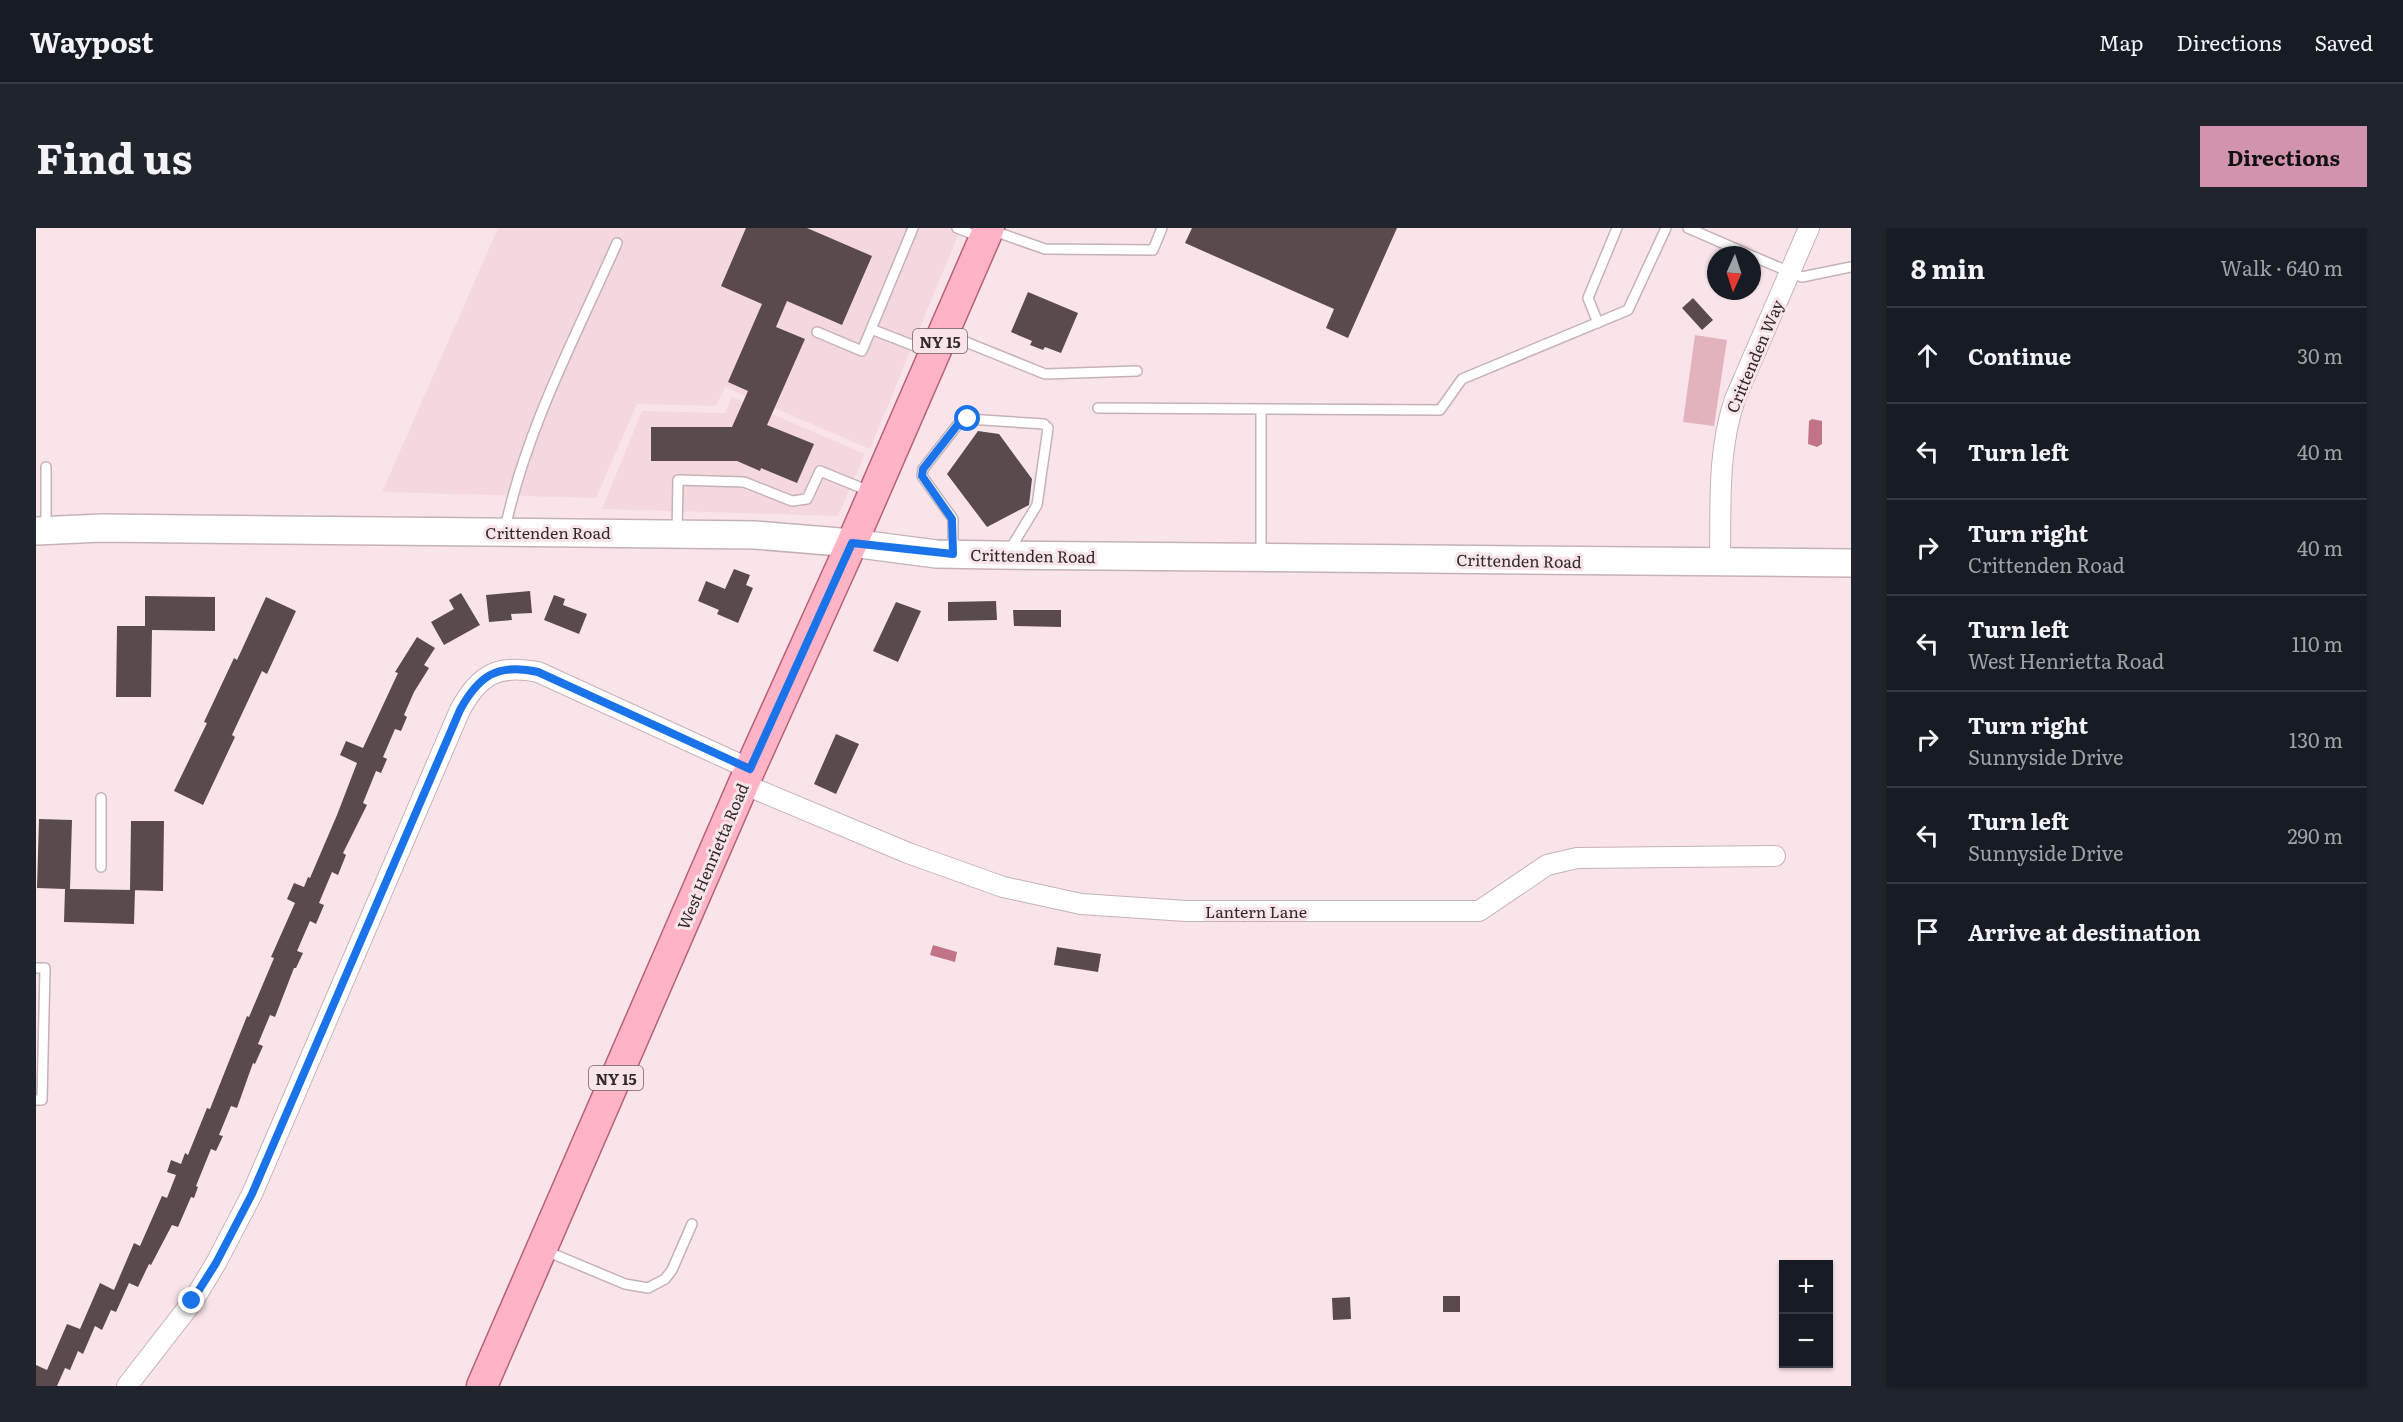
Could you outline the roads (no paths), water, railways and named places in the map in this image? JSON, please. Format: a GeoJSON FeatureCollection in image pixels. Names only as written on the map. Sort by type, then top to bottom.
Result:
{"type":"FeatureCollection","features":[{"type":"Feature","properties":{"kind":"main road","name":"West Henrietta Road"},"geometry":{"type":"LineString","coordinates":[[482,1386],[746,777],[852,543],[988,232]]}},
{"type":"Feature","properties":{"kind":"street","name":"Crittenden Way"},"geometry":{"type":"LineString","coordinates":[[1720,562],[1722,451],[1726,426],[1735,399],[1809,228]]}},
{"type":"Feature","properties":{"kind":"street","name":"Crittenden Road"},"geometry":{"type":"LineString","coordinates":[[41,531],[102,528],[677,533],[755,535],[953,554],[1851,563]]}},
{"type":"Feature","properties":{"kind":"street","name":"Lantern Lane"},"geometry":{"type":"LineString","coordinates":[[127,1386],[192,1301],[234,1231],[460,710],[477,684],[485,677],[505,670],[538,672],[746,777],[908,853],[1003,887],[1081,904],[1186,911],[1479,911],[1547,865],[1577,858],[1775,856]]}},
{"type":"Feature","properties":{"kind":"lane"},"geometry":{"type":"LineString","coordinates":[[817,332],[862,351],[913,228]]}},
{"type":"Feature","properties":{"kind":"lane"},"geometry":{"type":"LineString","coordinates":[[957,228],[988,232],[1045,249],[1153,250],[1162,228]]}},
{"type":"Feature","properties":{"kind":"lane"},"geometry":{"type":"LineString","coordinates":[[1599,323],[1588,298],[1617,228]]}},
{"type":"Feature","properties":{"kind":"lane"},"geometry":{"type":"LineString","coordinates":[[1098,408],[1440,410],[1462,379],[1628,310],[1666,228]]}},
{"type":"Feature","properties":{"kind":"lane"},"geometry":{"type":"LineString","coordinates":[[1688,228],[1730,246]]}},
{"type":"Feature","properties":{"kind":"lane"},"geometry":{"type":"LineString","coordinates":[[504,532],[513,490],[529,444],[617,243]]}},
{"type":"Feature","properties":{"kind":"lane"},"geometry":{"type":"LineString","coordinates":[[1761,259],[1802,277],[1851,267]]}},
{"type":"Feature","properties":{"kind":"lane"},"geometry":{"type":"LineString","coordinates":[[871,329],[939,344],[1045,374],[1137,370]]}},
{"type":"Feature","properties":{"kind":"lane"},"geometry":{"type":"LineString","coordinates":[[1261,408],[1261,557]]}},
{"type":"Feature","properties":{"kind":"lane"},"geometry":{"type":"LineString","coordinates":[[953,554],[952,519],[922,476],[923,469],[959,423],[968,419],[1044,424],[1048,428],[1037,506],[1006,555]]}},
{"type":"Feature","properties":{"kind":"lane"},"geometry":{"type":"LineString","coordinates":[[41,531],[46,467]]}},
{"type":"Feature","properties":{"kind":"lane"},"geometry":{"type":"LineString","coordinates":[[677,533],[678,480],[744,482],[792,501],[807,499],[820,471],[874,493]]}},
{"type":"Feature","properties":{"kind":"lane"},"geometry":{"type":"LineString","coordinates":[[101,798],[101,867]]}},
{"type":"Feature","properties":{"kind":"lane"},"geometry":{"type":"LineString","coordinates":[[36,968],[45,968],[42,1100],[36,1100]]}},
{"type":"Feature","properties":{"kind":"lane"},"geometry":{"type":"LineString","coordinates":[[542,1249],[625,1284],[648,1288],[665,1279],[672,1270],[692,1224]]}}]}
